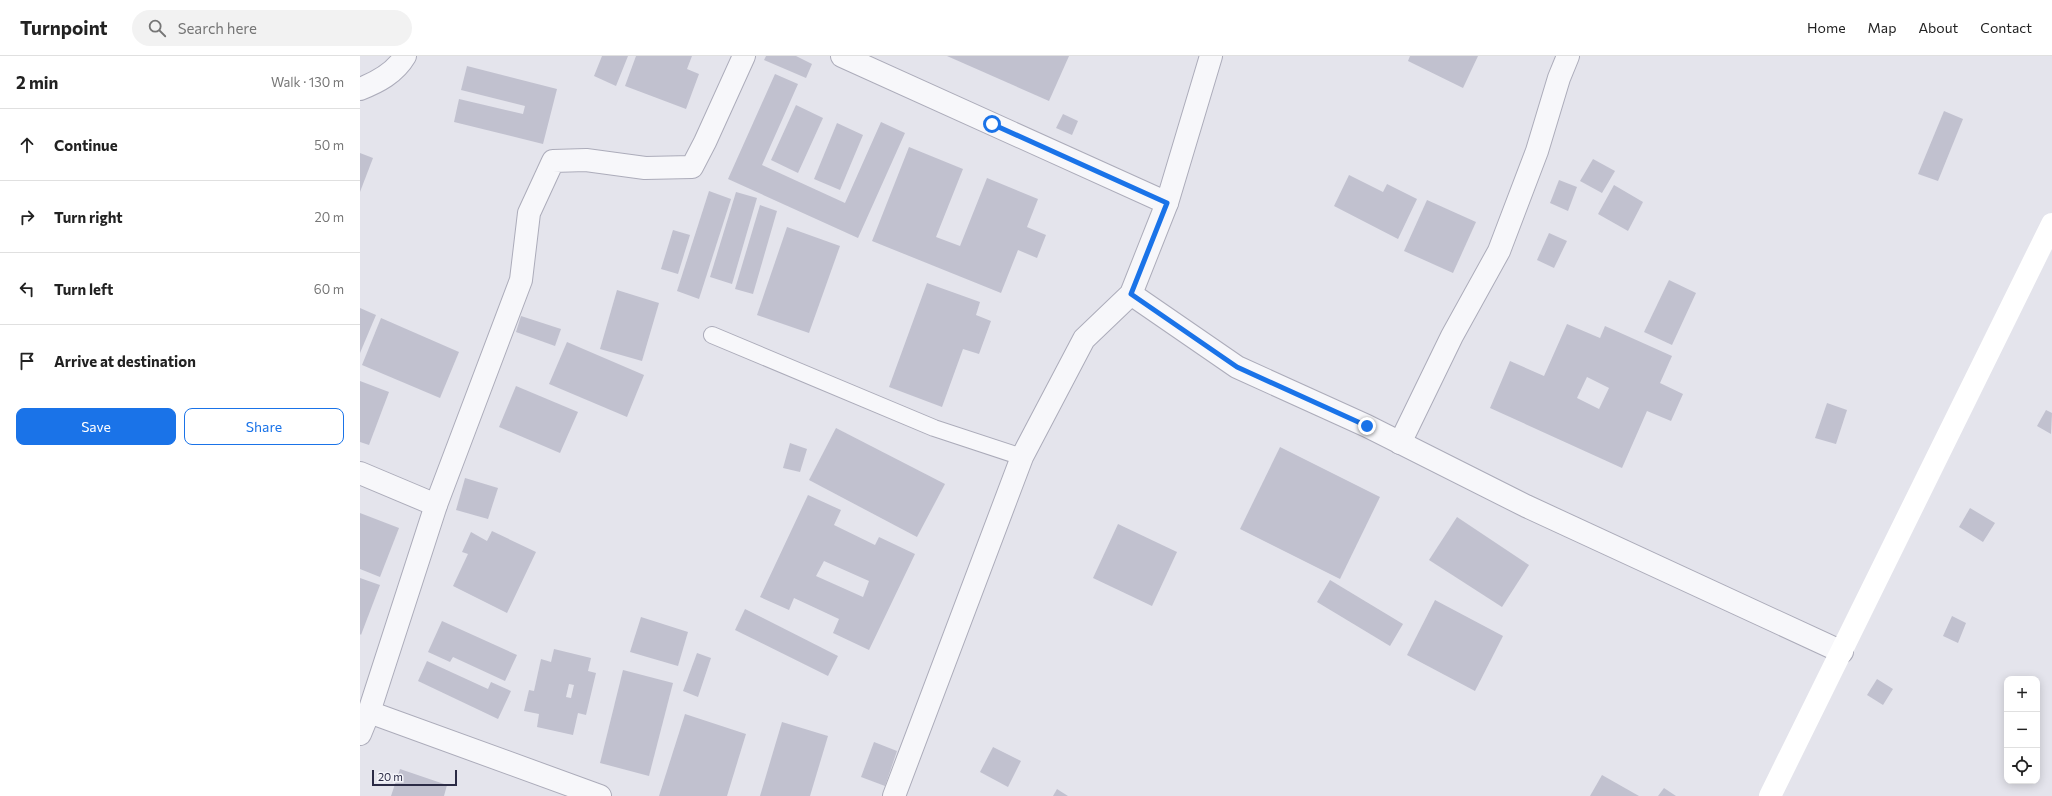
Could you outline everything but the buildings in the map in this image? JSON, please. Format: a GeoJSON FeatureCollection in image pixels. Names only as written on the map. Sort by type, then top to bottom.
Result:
{"type":"FeatureCollection","features":[{"type":"Feature","properties":{"kind":"main road"},"geometry":{"type":"LineString","coordinates":[[1770,796],[2052,224]]}},
{"type":"Feature","properties":{"kind":"street"},"geometry":{"type":"LineString","coordinates":[[360,89],[374,83],[399,66],[405,56]]}},
{"type":"Feature","properties":{"kind":"street"},"geometry":{"type":"LineString","coordinates":[[360,734],[370,712],[436,505],[521,280],[528,213],[554,161],[586,160],[645,168],[692,167],[744,56]]}},
{"type":"Feature","properties":{"kind":"street"},"geometry":{"type":"LineString","coordinates":[[842,56],[1167,203]]}},
{"type":"Feature","properties":{"kind":"street"},"geometry":{"type":"LineString","coordinates":[[894,796],[1022,457],[1084,339],[1131,294],[1167,203],[1211,56]]}},
{"type":"Feature","properties":{"kind":"street"},"geometry":{"type":"LineString","coordinates":[[1400,443],[1452,336],[1499,251],[1537,151],[1559,78],[1568,56]]}},
{"type":"Feature","properties":{"kind":"street"},"geometry":{"type":"LineString","coordinates":[[1131,294],[1237,367],[1400,443],[1533,510],[1842,652]]}},
{"type":"Feature","properties":{"kind":"street"},"geometry":{"type":"LineString","coordinates":[[360,473],[436,505]]}},
{"type":"Feature","properties":{"kind":"street"},"geometry":{"type":"LineString","coordinates":[[370,712],[600,796]]}},
{"type":"Feature","properties":{"kind":"lane"},"geometry":{"type":"LineString","coordinates":[[712,335],[934,428],[1022,457]]}},
{"type":"Feature","properties":{"kind":"route"},"geometry":{"type":"LineString","coordinates":[[992,124],[1167,203],[1131,294],[1237,367],[1367,426]]}}]}
